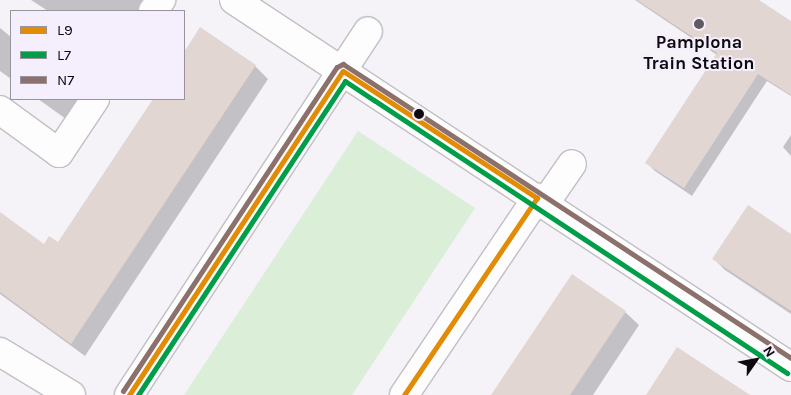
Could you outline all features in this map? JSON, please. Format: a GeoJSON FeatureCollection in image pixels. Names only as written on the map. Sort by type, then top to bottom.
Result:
{"type":"FeatureCollection","features":[{"type":"Feature","properties":{"kind":"street"},"geometry":{"type":"LineString","coordinates":[[234,0],[542,200],[791,367]]}},
{"type":"Feature","properties":{"kind":"street"},"geometry":{"type":"LineString","coordinates":[[129,395],[368,31]]}},
{"type":"Feature","properties":{"kind":"street"},"geometry":{"type":"LineString","coordinates":[[0,110],[59,153],[94,100]]}},
{"type":"Feature","properties":{"kind":"street"},"geometry":{"type":"LineString","coordinates":[[404,395],[542,200],[572,164]]}},
{"type":"Feature","properties":{"kind":"street"},"geometry":{"type":"LineString","coordinates":[[0,352],[71,395]]}},
{"type":"Feature","properties":{"kind":"green space"},"geometry":{"type":"Polygon","coordinates":[[[358,131],[475,208],[352,395],[184,395],[358,131]]]}},
{"type":"Feature","properties":{"kind":"building"},"geometry":{"type":"Polygon","coordinates":[[[637,0],[759,0],[791,21],[791,95],[758,74],[684,188],[645,163],[717,53],[637,0]]]}},
{"type":"Feature","properties":{"kind":"building"},"geometry":{"type":"Polygon","coordinates":[[[200,27],[256,65],[71,344],[0,292],[0,212],[44,244],[49,236],[58,242],[152,100],[185,100],[185,50],[200,27]]]}},
{"type":"Feature","properties":{"kind":"building"},"geometry":{"type":"Polygon","coordinates":[[[748,205],[791,234],[791,311],[712,259],[748,205]]]}},
{"type":"Feature","properties":{"kind":"building"},"geometry":{"type":"Polygon","coordinates":[[[572,274],[626,311],[570,395],[491,395],[572,274]]]}},
{"type":"Feature","properties":{"kind":"building"},"geometry":{"type":"Polygon","coordinates":[[[677,347],[750,395],[646,395],[677,347]]]}},
{"type":"Feature","properties":{"kind":"transit line","name":"N7"},"geometry":{"type":"LineString","coordinates":[[123,391],[337,67],[343,64],[791,358]]}},
{"type":"Feature","properties":{"kind":"transit line","name":"L9"},"geometry":{"type":"LineString","coordinates":[[343,71],[537,198]]}},
{"type":"Feature","properties":{"kind":"transit line","name":"L9"},"geometry":{"type":"LineString","coordinates":[[129,395],[343,71]]}},
{"type":"Feature","properties":{"kind":"transit line","name":"L7"},"geometry":{"type":"LineString","coordinates":[[138,395],[345,81],[787,373]]}},
{"type":"Feature","properties":{"kind":"transit line","name":"L9"},"geometry":{"type":"LineString","coordinates":[[404,395],[537,198]]}},
{"type":"Feature","properties":{"kind":"place","name":"Pamplona Train Station"},"geometry":{"type":"Point","coordinates":[699,24]}}]}
